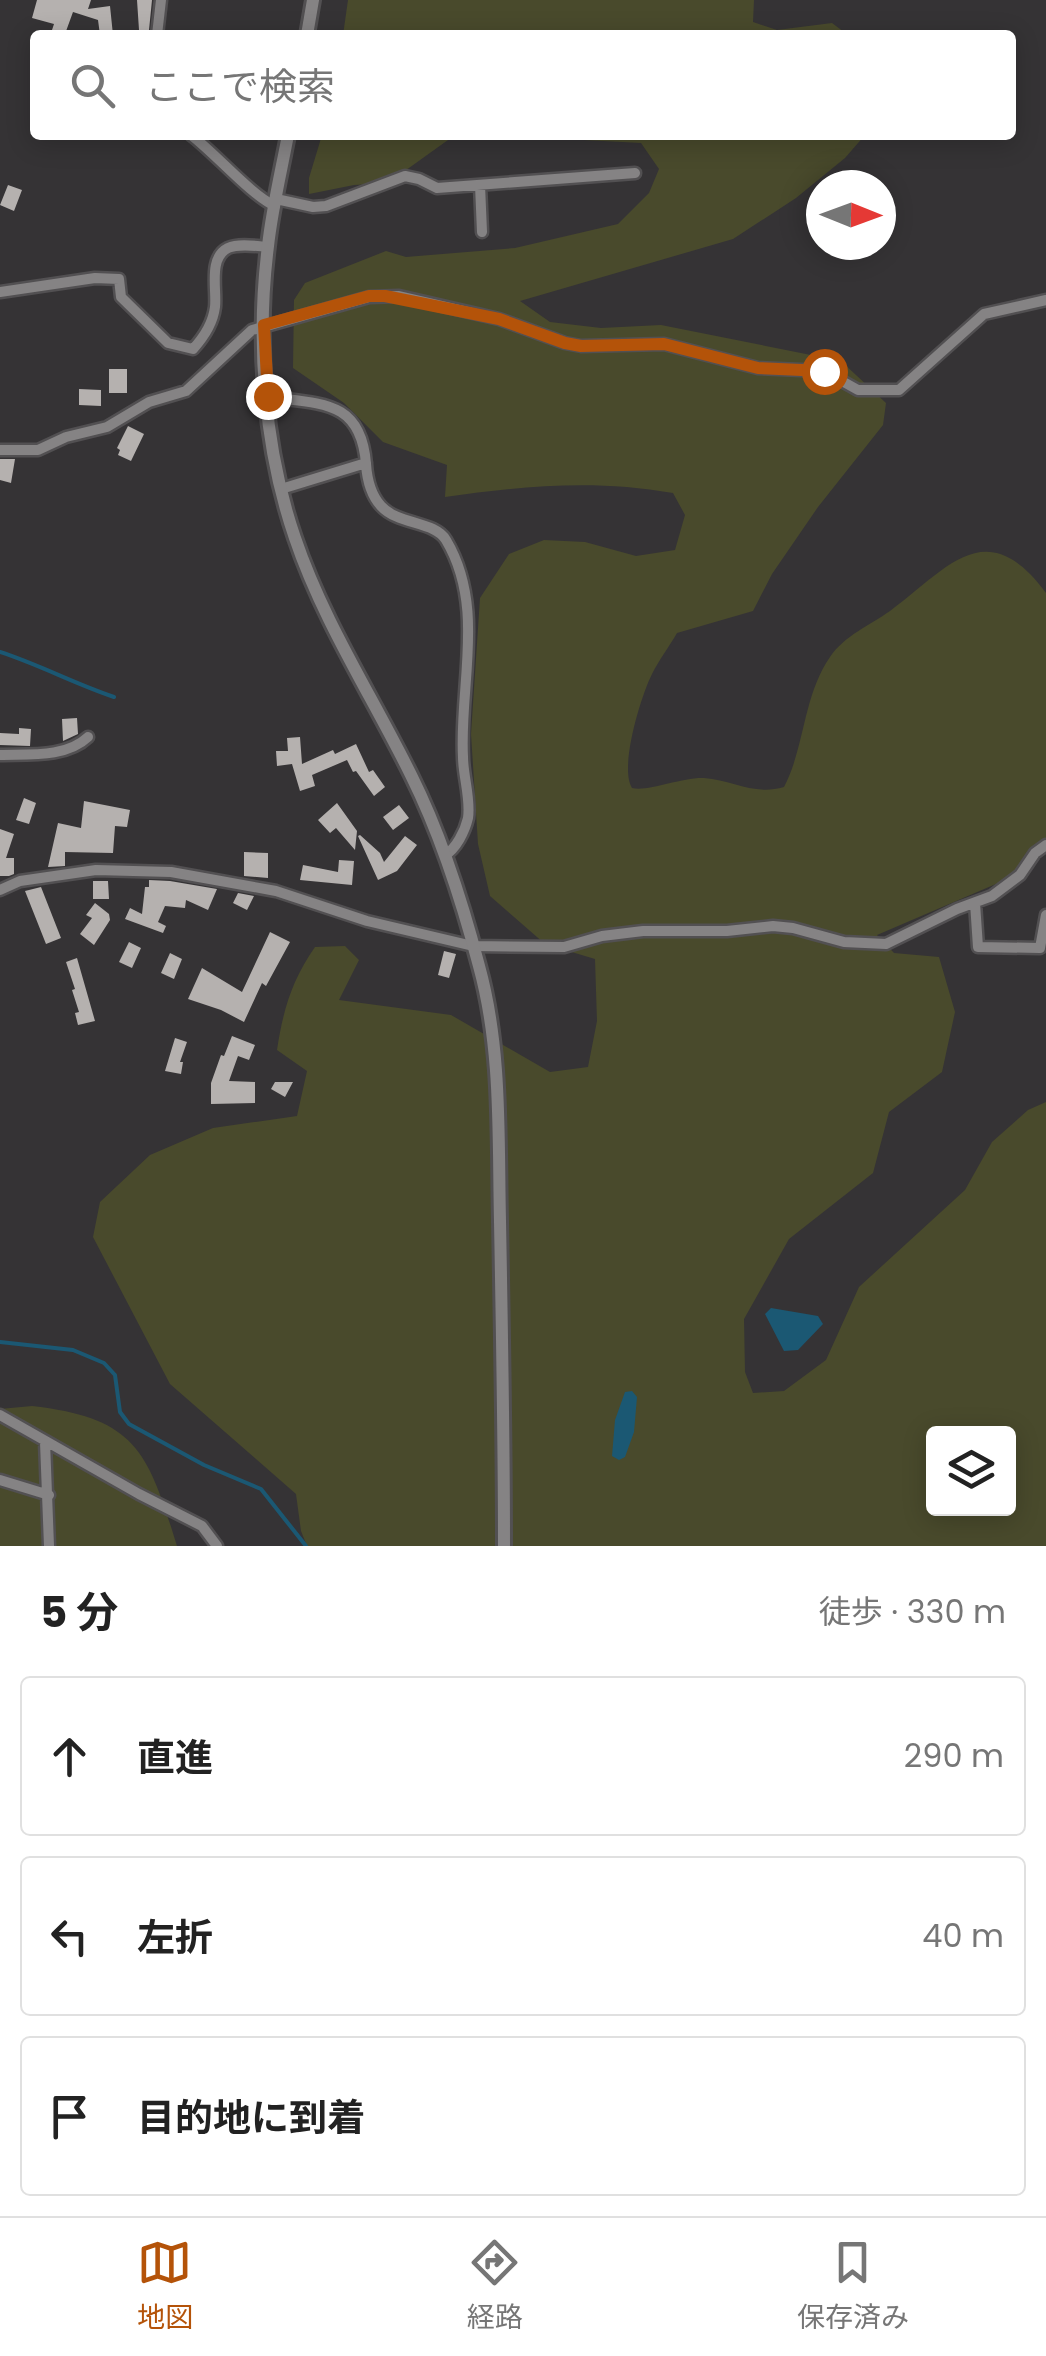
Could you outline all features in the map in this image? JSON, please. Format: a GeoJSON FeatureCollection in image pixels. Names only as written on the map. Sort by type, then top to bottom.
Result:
{"type":"FeatureCollection","features":[{"type":"Feature","properties":{"kind":"street"},"geometry":{"type":"LineString","coordinates":[[158,30],[161,0]]}},
{"type":"Feature","properties":{"kind":"street"},"geometry":{"type":"LineString","coordinates":[[308,30],[314,0]]}},
{"type":"Feature","properties":{"kind":"street"},"geometry":{"type":"LineString","coordinates":[[198,140],[262,200],[313,207],[326,206],[405,176],[437,188],[635,173]]}},
{"type":"Feature","properties":{"kind":"street"},"geometry":{"type":"LineString","coordinates":[[287,140],[268,246],[264,325],[272,444],[282,488],[295,538],[318,595],[410,774],[444,855],[474,946],[491,1018],[498,1104],[504,1546]]}},
{"type":"Feature","properties":{"kind":"street"},"geometry":{"type":"LineString","coordinates":[[480,185],[482,232]]}},
{"type":"Feature","properties":{"kind":"street"},"geometry":{"type":"LineString","coordinates":[[0,292],[96,278],[120,279],[122,297],[168,343],[194,349],[209,327],[214,307],[214,271],[222,253],[231,246],[268,246]]}},
{"type":"Feature","properties":{"kind":"street"},"geometry":{"type":"LineString","coordinates":[[0,450],[38,450],[66,436],[107,427],[149,402],[186,391],[252,330],[369,296],[399,296],[499,319],[581,346],[664,344],[758,368],[824,371],[858,390],[898,390],[984,314],[1046,300]]}},
{"type":"Feature","properties":{"kind":"street"},"geometry":{"type":"LineString","coordinates":[[268,396],[330,405],[345,412],[362,436],[372,494],[382,508],[416,526],[435,529],[445,538],[468,608],[462,754],[468,818],[454,850],[444,855]]}},
{"type":"Feature","properties":{"kind":"street"},"geometry":{"type":"LineString","coordinates":[[282,488],[366,463]]}},
{"type":"Feature","properties":{"kind":"street"},"geometry":{"type":"LineString","coordinates":[[0,756],[52,753],[88,738]]}},
{"type":"Feature","properties":{"kind":"street"},"geometry":{"type":"LineString","coordinates":[[0,890],[20,881],[96,870],[193,875],[276,891],[367,920],[474,946],[564,946],[642,931],[727,931],[762,926],[793,928],[844,942],[886,944],[992,896],[1020,875],[1046,845]]}},
{"type":"Feature","properties":{"kind":"street"},"geometry":{"type":"LineString","coordinates":[[974,902],[978,947],[1040,948],[1046,914]]}},
{"type":"Feature","properties":{"kind":"street"},"geometry":{"type":"LineString","coordinates":[[0,1415],[202,1526],[217,1546]]}},
{"type":"Feature","properties":{"kind":"street"},"geometry":{"type":"LineString","coordinates":[[45,1442],[50,1546]]}},
{"type":"Feature","properties":{"kind":"street"},"geometry":{"type":"LineString","coordinates":[[0,1480],[50,1495]]}},
{"type":"Feature","properties":{"kind":"green space"},"geometry":{"type":"Polygon","coordinates":[[[348,0],[754,0],[753,22],[777,30],[344,30],[348,0]]]}},
{"type":"Feature","properties":{"kind":"green space"},"geometry":{"type":"Polygon","coordinates":[[[832,23],[841,30],[777,30],[832,23]]]}},
{"type":"Feature","properties":{"kind":"green space"},"geometry":{"type":"Polygon","coordinates":[[[320,140],[448,140],[388,183],[309,194],[309,178],[320,140]]]}},
{"type":"Feature","properties":{"kind":"green space"},"geometry":{"type":"Polygon","coordinates":[[[583,140],[861,140],[830,170],[806,170],[806,190],[733,239],[520,301],[550,322],[601,328],[661,325],[841,361],[886,403],[883,425],[818,507],[772,574],[753,611],[677,633],[652,674],[637,714],[628,764],[632,788],[704,778],[753,789],[784,787],[814,688],[830,657],[850,637],[967,556],[986,552],[1004,556],[1024,569],[1046,593],[1046,848],[1026,871],[877,935],[894,953],[939,957],[955,1012],[942,1072],[889,1112],[873,1173],[789,1239],[744,1319],[745,1372],[753,1393],[784,1391],[826,1360],[859,1287],[965,1190],[992,1142],[1028,1110],[1046,1102],[1046,1546],[307,1546],[296,1494],[170,1384],[93,1237],[100,1202],[150,1155],[213,1128],[297,1116],[307,1071],[277,1050],[290,996],[315,947],[345,946],[359,960],[339,1000],[451,1015],[550,1072],[588,1067],[597,1021],[595,959],[545,944],[490,896],[478,844],[471,734],[480,598],[509,554],[544,540],[585,542],[636,556],[675,550],[685,515],[673,493],[615,486],[531,487],[445,497],[447,465],[383,442],[344,403],[293,368],[294,300],[305,283],[386,251],[406,257],[515,248],[618,224],[649,193],[659,169],[641,143],[583,140]]]}},
{"type":"Feature","properties":{"kind":"green space"},"geometry":{"type":"Polygon","coordinates":[[[32,1406],[95,1420],[133,1445],[157,1486],[177,1546],[0,1546],[0,1409],[32,1406]]]}},
{"type":"Feature","properties":{"kind":"water"},"geometry":{"type":"Polygon","coordinates":[[[771,1308],[818,1316],[823,1324],[798,1350],[784,1351],[765,1314],[771,1308]]]}},
{"type":"Feature","properties":{"kind":"water"},"geometry":{"type":"Polygon","coordinates":[[[632,1391],[637,1397],[634,1432],[625,1457],[619,1460],[612,1456],[615,1420],[625,1392],[632,1391]]]}},
{"type":"Feature","properties":{"kind":"building"},"geometry":{"type":"Polygon","coordinates":[[[37,0],[91,0],[88,9],[110,6],[112,30],[99,30],[98,20],[73,12],[66,30],[52,30],[54,24],[32,18],[37,0]]]}},
{"type":"Feature","properties":{"kind":"building"},"geometry":{"type":"Polygon","coordinates":[[[137,0],[152,0],[149,30],[139,30],[137,0]]]}},
{"type":"Feature","properties":{"kind":"building"},"geometry":{"type":"Polygon","coordinates":[[[8,185],[22,190],[14,211],[0,205],[8,185]]]}},
{"type":"Feature","properties":{"kind":"building"},"geometry":{"type":"Polygon","coordinates":[[[109,369],[127,369],[127,393],[109,393],[109,369]]]}},
{"type":"Feature","properties":{"kind":"building"},"geometry":{"type":"Polygon","coordinates":[[[79,389],[101,390],[101,406],[79,405],[79,389]]]}},
{"type":"Feature","properties":{"kind":"building"},"geometry":{"type":"Polygon","coordinates":[[[128,426],[144,434],[131,461],[118,455],[117,448],[128,426]]]}},
{"type":"Feature","properties":{"kind":"building"},"geometry":{"type":"Polygon","coordinates":[[[0,459],[15,459],[11,483],[0,480],[0,459]]]}},
{"type":"Feature","properties":{"kind":"building"},"geometry":{"type":"Polygon","coordinates":[[[77,718],[78,734],[63,741],[62,719],[77,718]]]}},
{"type":"Feature","properties":{"kind":"building"},"geometry":{"type":"Polygon","coordinates":[[[19,728],[31,729],[30,746],[0,745],[0,733],[19,734],[19,728]]]}},
{"type":"Feature","properties":{"kind":"building"},"geometry":{"type":"Polygon","coordinates":[[[300,737],[302,764],[356,744],[369,772],[373,770],[385,787],[374,796],[347,760],[312,775],[315,786],[300,791],[292,764],[277,766],[276,751],[288,751],[287,738],[300,737]]]}},
{"type":"Feature","properties":{"kind":"building"},"geometry":{"type":"Polygon","coordinates":[[[24,798],[36,803],[29,824],[16,820],[24,798]]]}},
{"type":"Feature","properties":{"kind":"building"},"geometry":{"type":"Polygon","coordinates":[[[84,801],[130,810],[127,827],[115,826],[113,853],[65,852],[65,866],[48,867],[58,823],[81,828],[84,801]]]}},
{"type":"Feature","properties":{"kind":"building"},"geometry":{"type":"Polygon","coordinates":[[[337,803],[357,831],[355,850],[336,828],[330,833],[318,820],[337,803]]]}},
{"type":"Feature","properties":{"kind":"building"},"geometry":{"type":"Polygon","coordinates":[[[399,805],[409,818],[393,830],[383,817],[399,805]]]}},
{"type":"Feature","properties":{"kind":"building"},"geometry":{"type":"Polygon","coordinates":[[[0,829],[14,834],[6,858],[14,858],[14,874],[9,876],[0,876],[0,829]]]}},
{"type":"Feature","properties":{"kind":"building"},"geometry":{"type":"Polygon","coordinates":[[[360,835],[384,862],[405,836],[417,845],[397,871],[378,880],[360,835]]]}},
{"type":"Feature","properties":{"kind":"building"},"geometry":{"type":"Polygon","coordinates":[[[244,852],[268,853],[268,878],[244,876],[244,852]]]}},
{"type":"Feature","properties":{"kind":"building"},"geometry":{"type":"Polygon","coordinates":[[[339,860],[354,861],[352,885],[300,880],[303,865],[338,872],[339,860]]]}},
{"type":"Feature","properties":{"kind":"building"},"geometry":{"type":"Polygon","coordinates":[[[149,880],[217,889],[208,910],[186,900],[185,908],[165,906],[158,922],[166,926],[163,933],[125,919],[130,908],[142,914],[149,880]]]}},
{"type":"Feature","properties":{"kind":"building"},"geometry":{"type":"Polygon","coordinates":[[[93,881],[108,881],[109,899],[93,899],[93,881]]]}},
{"type":"Feature","properties":{"kind":"building"},"geometry":{"type":"Polygon","coordinates":[[[41,887],[61,938],[46,944],[25,891],[41,887]]]}},
{"type":"Feature","properties":{"kind":"building"},"geometry":{"type":"Polygon","coordinates":[[[238,893],[254,896],[247,910],[233,903],[238,893]]]}},
{"type":"Feature","properties":{"kind":"building"},"geometry":{"type":"Polygon","coordinates":[[[95,903],[109,914],[110,920],[94,945],[80,934],[92,918],[86,915],[95,903]]]}},
{"type":"Feature","properties":{"kind":"building"},"geometry":{"type":"Polygon","coordinates":[[[270,932],[290,942],[266,986],[262,983],[244,1022],[188,999],[202,968],[242,992],[270,932]]]}},
{"type":"Feature","properties":{"kind":"building"},"geometry":{"type":"Polygon","coordinates":[[[129,942],[141,948],[132,968],[119,962],[129,942]]]}},
{"type":"Feature","properties":{"kind":"building"},"geometry":{"type":"Polygon","coordinates":[[[444,951],[456,954],[449,978],[438,975],[444,951]]]}},
{"type":"Feature","properties":{"kind":"building"},"geometry":{"type":"Polygon","coordinates":[[[170,953],[182,959],[174,979],[161,973],[170,953]]]}},
{"type":"Feature","properties":{"kind":"building"},"geometry":{"type":"Polygon","coordinates":[[[77,958],[95,1021],[78,1025],[75,1013],[79,1012],[72,990],[75,989],[66,962],[77,958]]]}},
{"type":"Feature","properties":{"kind":"building"},"geometry":{"type":"Polygon","coordinates":[[[232,1036],[255,1045],[249,1060],[238,1056],[229,1081],[255,1082],[255,1103],[211,1104],[211,1083],[232,1036]]]}},
{"type":"Feature","properties":{"kind":"building"},"geometry":{"type":"Polygon","coordinates":[[[175,1038],[187,1042],[180,1062],[181,1074],[165,1071],[175,1038]]]}},
{"type":"Feature","properties":{"kind":"building"},"geometry":{"type":"Polygon","coordinates":[[[275,1082],[293,1082],[285,1097],[271,1089],[275,1082]]]}},
{"type":"Feature","properties":{"kind":"waterway"},"geometry":{"type":"LineString","coordinates":[[0,652],[114,697]]}},
{"type":"Feature","properties":{"kind":"waterway"},"geometry":{"type":"LineString","coordinates":[[0,1342],[73,1350],[104,1363],[115,1375],[120,1412],[129,1424],[204,1465],[261,1489],[306,1546]]}},
{"type":"Feature","properties":{"kind":"route"},"geometry":{"type":"LineString","coordinates":[[268,396],[264,325],[369,296],[399,296],[499,319],[581,346],[664,344],[758,368],[824,371]]}}]}
